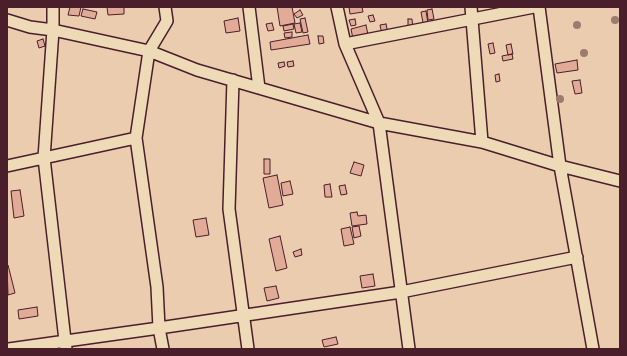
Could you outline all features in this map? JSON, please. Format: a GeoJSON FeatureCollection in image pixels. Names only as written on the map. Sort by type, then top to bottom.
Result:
{"type":"FeatureCollection","features":[{"type":"Feature","properties":{"kind":"street"},"geometry":{"type":"LineString","coordinates":[[53,7],[53,30],[44,158],[66,345]]}},
{"type":"Feature","properties":{"kind":"street"},"geometry":{"type":"LineString","coordinates":[[163,349],[159,328],[157,287],[136,138],[149,51],[168,21],[165,7]]}},
{"type":"Feature","properties":{"kind":"street"},"geometry":{"type":"LineString","coordinates":[[249,7],[259,88]]}},
{"type":"Feature","properties":{"kind":"street"},"geometry":{"type":"LineString","coordinates":[[337,7],[344,44],[378,123],[409,349]]}},
{"type":"Feature","properties":{"kind":"street"},"geometry":{"type":"LineString","coordinates":[[471,7],[482,142]]}},
{"type":"Feature","properties":{"kind":"street"},"geometry":{"type":"LineString","coordinates":[[344,44],[534,7]]}},
{"type":"Feature","properties":{"kind":"street"},"geometry":{"type":"LineString","coordinates":[[539,7],[560,166],[593,349]]}},
{"type":"Feature","properties":{"kind":"street"},"geometry":{"type":"LineString","coordinates":[[7,20],[30,27],[53,30],[149,51],[197,70],[378,123],[482,142],[560,166],[620,181]]}},
{"type":"Feature","properties":{"kind":"street"},"geometry":{"type":"LineString","coordinates":[[233,80],[229,209],[248,349]]}},
{"type":"Feature","properties":{"kind":"street"},"geometry":{"type":"LineString","coordinates":[[7,166],[136,138]]}},
{"type":"Feature","properties":{"kind":"street"},"geometry":{"type":"LineString","coordinates":[[9,349],[66,345],[159,328],[401,292],[577,257]]}},
{"type":"Feature","properties":{"kind":"building"},"geometry":{"type":"Polygon","coordinates":[[[70,7],[81,7],[79,16],[68,15],[70,7]]]}},
{"type":"Feature","properties":{"kind":"building"},"geometry":{"type":"Polygon","coordinates":[[[107,7],[124,7],[124,14],[108,15],[107,7]]]}},
{"type":"Feature","properties":{"kind":"building"},"geometry":{"type":"Polygon","coordinates":[[[277,7],[292,7],[295,23],[280,26],[277,7]]]}},
{"type":"Feature","properties":{"kind":"building"},"geometry":{"type":"Polygon","coordinates":[[[349,7],[362,7],[363,12],[350,14],[349,7]]]}},
{"type":"Feature","properties":{"kind":"building"},"geometry":{"type":"Polygon","coordinates":[[[83,9],[97,12],[95,19],[81,16],[83,9]]]}},
{"type":"Feature","properties":{"kind":"building"},"geometry":{"type":"Polygon","coordinates":[[[432,9],[434,19],[428,20],[427,10],[432,9]]]}},
{"type":"Feature","properties":{"kind":"building"},"geometry":{"type":"Polygon","coordinates":[[[300,10],[303,15],[297,18],[294,14],[300,10]]]}},
{"type":"Feature","properties":{"kind":"building"},"geometry":{"type":"Polygon","coordinates":[[[426,11],[428,23],[424,28],[421,12],[426,11]]]}},
{"type":"Feature","properties":{"kind":"building"},"geometry":{"type":"Polygon","coordinates":[[[373,15],[375,21],[370,22],[368,16],[373,15]]]}},
{"type":"Feature","properties":{"kind":"building"},"geometry":{"type":"Polygon","coordinates":[[[238,18],[240,31],[226,33],[224,21],[238,18]]]}},
{"type":"Feature","properties":{"kind":"building"},"geometry":{"type":"Polygon","coordinates":[[[305,18],[308,32],[303,33],[300,19],[305,18]]]}},
{"type":"Feature","properties":{"kind":"building"},"geometry":{"type":"Polygon","coordinates":[[[355,19],[356,25],[351,26],[349,20],[355,19]]]}},
{"type":"Feature","properties":{"kind":"building"},"geometry":{"type":"Polygon","coordinates":[[[408,19],[412,19],[413,29],[408,29],[408,19]]]}},
{"type":"Feature","properties":{"kind":"building"},"geometry":{"type":"Polygon","coordinates":[[[272,23],[274,30],[268,31],[266,24],[272,23]]]}},
{"type":"Feature","properties":{"kind":"building"},"geometry":{"type":"Polygon","coordinates":[[[300,23],[302,32],[296,33],[294,24],[300,23]]]}},
{"type":"Feature","properties":{"kind":"building"},"geometry":{"type":"Polygon","coordinates":[[[293,24],[294,29],[284,31],[283,26],[293,24]]]}},
{"type":"Feature","properties":{"kind":"building"},"geometry":{"type":"Polygon","coordinates":[[[386,24],[388,34],[382,35],[380,25],[386,24]]]}},
{"type":"Feature","properties":{"kind":"building"},"geometry":{"type":"Polygon","coordinates":[[[366,25],[368,35],[353,39],[351,29],[366,25]]]}},
{"type":"Feature","properties":{"kind":"building"},"geometry":{"type":"Polygon","coordinates":[[[292,32],[292,37],[285,38],[284,33],[292,32]]]}},
{"type":"Feature","properties":{"kind":"building"},"geometry":{"type":"Polygon","coordinates":[[[308,35],[310,44],[271,50],[270,42],[308,35]]]}},
{"type":"Feature","properties":{"kind":"building"},"geometry":{"type":"Polygon","coordinates":[[[318,36],[323,36],[324,43],[319,44],[318,36]]]}},
{"type":"Feature","properties":{"kind":"building"},"geometry":{"type":"Polygon","coordinates":[[[43,39],[45,46],[39,48],[37,41],[43,39]]]}},
{"type":"Feature","properties":{"kind":"building"},"geometry":{"type":"Polygon","coordinates":[[[493,43],[495,53],[490,54],[488,44],[493,43]]]}},
{"type":"Feature","properties":{"kind":"building"},"geometry":{"type":"Polygon","coordinates":[[[511,44],[513,54],[508,55],[506,45],[511,44]]]}},
{"type":"Feature","properties":{"kind":"building"},"geometry":{"type":"Polygon","coordinates":[[[512,54],[513,59],[503,61],[502,56],[512,54]]]}},
{"type":"Feature","properties":{"kind":"building"},"geometry":{"type":"Polygon","coordinates":[[[577,60],[578,70],[557,73],[555,64],[577,60]]]}},
{"type":"Feature","properties":{"kind":"building"},"geometry":{"type":"Polygon","coordinates":[[[293,61],[294,66],[288,67],[287,62],[293,61]]]}},
{"type":"Feature","properties":{"kind":"building"},"geometry":{"type":"Polygon","coordinates":[[[284,62],[285,66],[279,68],[278,63],[284,62]]]}},
{"type":"Feature","properties":{"kind":"building"},"geometry":{"type":"Polygon","coordinates":[[[499,74],[500,81],[496,82],[495,75],[499,74]]]}},
{"type":"Feature","properties":{"kind":"building"},"geometry":{"type":"Polygon","coordinates":[[[580,80],[582,93],[575,94],[572,81],[580,80]]]}},
{"type":"Feature","properties":{"kind":"building"},"geometry":{"type":"Polygon","coordinates":[[[264,159],[270,159],[270,174],[264,174],[264,159]]]}},
{"type":"Feature","properties":{"kind":"building"},"geometry":{"type":"Polygon","coordinates":[[[354,162],[364,165],[361,176],[350,173],[354,162]]]}},
{"type":"Feature","properties":{"kind":"building"},"geometry":{"type":"Polygon","coordinates":[[[277,175],[283,205],[269,208],[263,178],[277,175]]]}},
{"type":"Feature","properties":{"kind":"building"},"geometry":{"type":"Polygon","coordinates":[[[290,181],[293,194],[283,196],[281,183],[290,181]]]}},
{"type":"Feature","properties":{"kind":"building"},"geometry":{"type":"Polygon","coordinates":[[[330,184],[332,197],[325,197],[324,185],[330,184]]]}},
{"type":"Feature","properties":{"kind":"building"},"geometry":{"type":"Polygon","coordinates":[[[345,185],[347,194],[341,195],[339,186],[345,185]]]}},
{"type":"Feature","properties":{"kind":"building"},"geometry":{"type":"Polygon","coordinates":[[[20,190],[24,216],[14,218],[11,191],[20,190]]]}},
{"type":"Feature","properties":{"kind":"building"},"geometry":{"type":"Polygon","coordinates":[[[357,212],[358,216],[366,215],[367,224],[352,226],[350,213],[357,212]]]}},
{"type":"Feature","properties":{"kind":"building"},"geometry":{"type":"Polygon","coordinates":[[[206,218],[209,235],[196,237],[193,220],[206,218]]]}},
{"type":"Feature","properties":{"kind":"building"},"geometry":{"type":"Polygon","coordinates":[[[359,226],[361,236],[354,238],[352,227],[359,226]]]}},
{"type":"Feature","properties":{"kind":"building"},"geometry":{"type":"Polygon","coordinates":[[[350,227],[354,244],[344,246],[341,229],[350,227]]]}},
{"type":"Feature","properties":{"kind":"building"},"geometry":{"type":"Polygon","coordinates":[[[280,236],[287,268],[276,271],[269,239],[280,236]]]}},
{"type":"Feature","properties":{"kind":"building"},"geometry":{"type":"Polygon","coordinates":[[[301,249],[302,255],[295,257],[293,252],[301,249]]]}},
{"type":"Feature","properties":{"kind":"building"},"geometry":{"type":"Polygon","coordinates":[[[7,265],[15,293],[8,295],[7,265]]]}},
{"type":"Feature","properties":{"kind":"building"},"geometry":{"type":"Polygon","coordinates":[[[373,274],[375,286],[362,288],[360,276],[373,274]]]}},
{"type":"Feature","properties":{"kind":"building"},"geometry":{"type":"Polygon","coordinates":[[[276,286],[279,298],[267,301],[264,288],[276,286]]]}},
{"type":"Feature","properties":{"kind":"building"},"geometry":{"type":"Polygon","coordinates":[[[37,307],[38,316],[19,319],[18,310],[37,307]]]}},
{"type":"Feature","properties":{"kind":"building"},"geometry":{"type":"Polygon","coordinates":[[[336,337],[338,344],[324,347],[322,340],[336,337]]]}}]}
